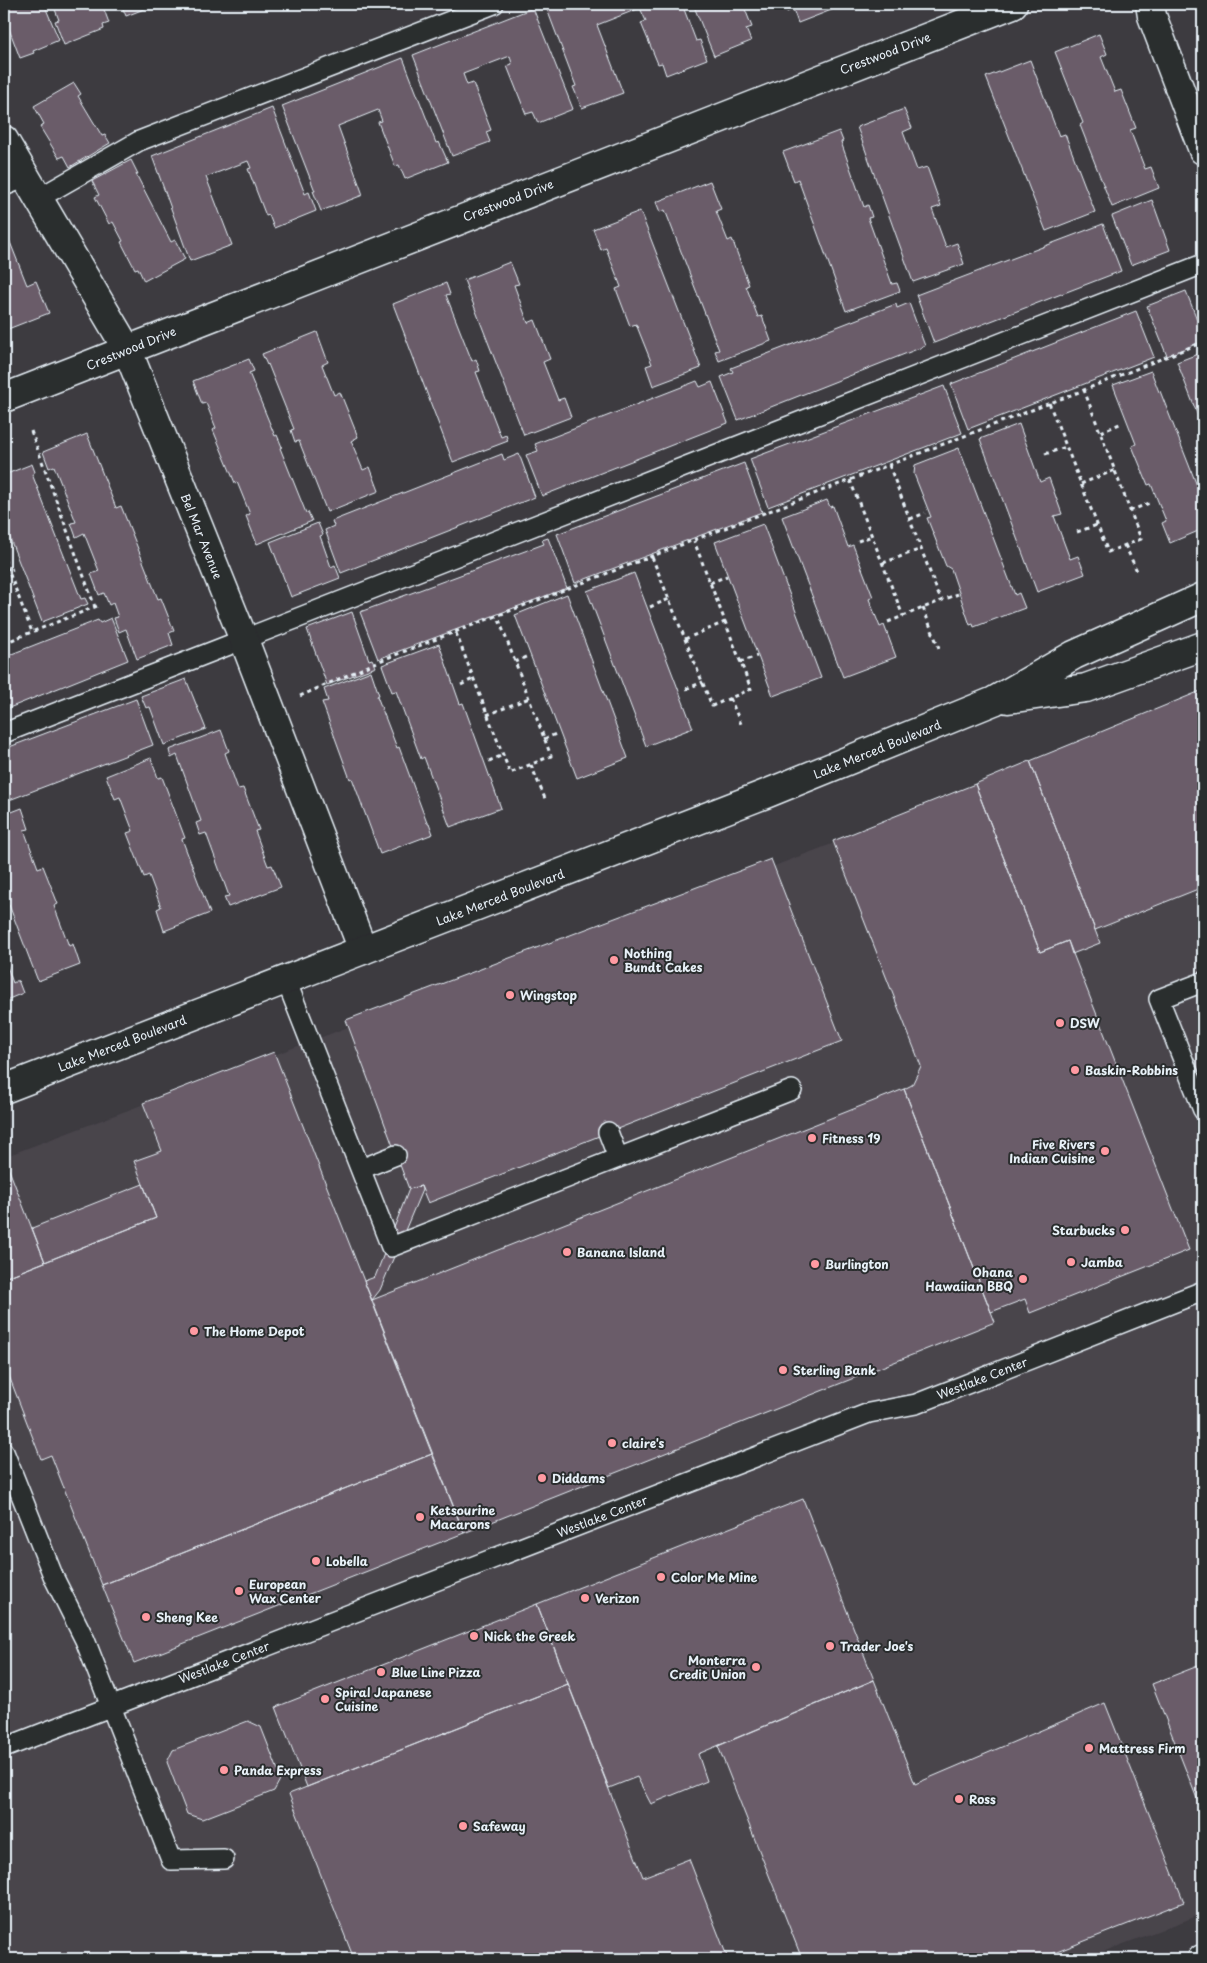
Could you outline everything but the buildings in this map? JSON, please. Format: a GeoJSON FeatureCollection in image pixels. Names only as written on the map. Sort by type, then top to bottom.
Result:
{"type":"FeatureCollection","features":[{"type":"Feature","properties":{"kind":"street","name":"Crestwood Drive"},"geometry":{"type":"LineString","coordinates":[[4,398],[1013,4]]}},
{"type":"Feature","properties":{"kind":"street"},"geometry":{"type":"LineString","coordinates":[[1150,4],[1152,16],[1203,150]]}},
{"type":"Feature","properties":{"kind":"street","name":"Bel Mar Avenue"},"geometry":{"type":"LineString","coordinates":[[4,140],[23,187],[127,349],[244,640],[363,950]]}},
{"type":"Feature","properties":{"kind":"street","name":"Lake Merced Boulevard"},"geometry":{"type":"LineString","coordinates":[[4,1089],[768,793],[994,701],[1074,655],[1203,597]]}},
{"type":"Feature","properties":{"kind":"street","name":"Lake Merced Boulevard"},"geometry":{"type":"LineString","coordinates":[[994,701],[1086,688],[1203,646]]}},
{"type":"Feature","properties":{"kind":"lane"},"geometry":{"type":"LineString","coordinates":[[23,187],[494,4]]}},
{"type":"Feature","properties":{"kind":"lane"},"geometry":{"type":"LineString","coordinates":[[4,733],[1203,264]]}},
{"type":"Feature","properties":{"kind":"lane"},"geometry":{"type":"LineString","coordinates":[[286,980],[391,1247],[792,1090]]}},
{"type":"Feature","properties":{"kind":"lane"},"geometry":{"type":"LineString","coordinates":[[1203,982],[1159,999],[1203,1110]]}},
{"type":"Feature","properties":{"kind":"lane"},"geometry":{"type":"LineString","coordinates":[[608,1132],[618,1158]]}},
{"type":"Feature","properties":{"kind":"lane"},"geometry":{"type":"LineString","coordinates":[[361,1169],[396,1155]]}},
{"type":"Feature","properties":{"kind":"lane","name":"Westlake Center"},"geometry":{"type":"LineString","coordinates":[[4,1748],[869,1412],[916,1404],[1203,1291]]}},
{"type":"Feature","properties":{"kind":"lane"},"geometry":{"type":"LineString","coordinates":[[4,1452],[54,1578],[86,1640],[171,1860],[224,1859]]}},
{"type":"Feature","properties":{"kind":"path"},"geometry":{"type":"LineString","coordinates":[[300,696],[382,660],[498,617],[1203,342]]}},
{"type":"Feature","properties":{"kind":"path"},"geometry":{"type":"LineString","coordinates":[[1049,403],[1108,552],[1141,539],[1084,390]]}},
{"type":"Feature","properties":{"kind":"path"},"geometry":{"type":"LineString","coordinates":[[1101,432],[1122,423]]}},
{"type":"Feature","properties":{"kind":"path"},"geometry":{"type":"LineString","coordinates":[[31,431],[96,607]]}},
{"type":"Feature","properties":{"kind":"path"},"geometry":{"type":"LineString","coordinates":[[1045,454],[1066,447]]}},
{"type":"Feature","properties":{"kind":"path"},"geometry":{"type":"LineString","coordinates":[[889,465],[940,601]]}},
{"type":"Feature","properties":{"kind":"path"},"geometry":{"type":"LineString","coordinates":[[1081,484],[1115,470]]}},
{"type":"Feature","properties":{"kind":"path"},"geometry":{"type":"LineString","coordinates":[[850,480],[903,616]]}},
{"type":"Feature","properties":{"kind":"path"},"geometry":{"type":"LineString","coordinates":[[1130,511],[1152,502]]}},
{"type":"Feature","properties":{"kind":"path"},"geometry":{"type":"LineString","coordinates":[[910,520],[925,513]]}},
{"type":"Feature","properties":{"kind":"path"},"geometry":{"type":"LineString","coordinates":[[1077,532],[1097,525]]}},
{"type":"Feature","properties":{"kind":"path"},"geometry":{"type":"LineString","coordinates":[[858,541],[872,536]]}},
{"type":"Feature","properties":{"kind":"path"},"geometry":{"type":"LineString","coordinates":[[652,557],[712,706],[751,689],[694,541]]}},
{"type":"Feature","properties":{"kind":"path"},"geometry":{"type":"LineString","coordinates":[[1125,545],[1137,571]]}},
{"type":"Feature","properties":{"kind":"path"},"geometry":{"type":"LineString","coordinates":[[883,563],[920,549]]}},
{"type":"Feature","properties":{"kind":"path"},"geometry":{"type":"LineString","coordinates":[[4,559],[6,571],[32,632]]}},
{"type":"Feature","properties":{"kind":"path"},"geometry":{"type":"LineString","coordinates":[[6,571],[13,568]]}},
{"type":"Feature","properties":{"kind":"path"},"geometry":{"type":"LineString","coordinates":[[710,584],[727,576]]}},
{"type":"Feature","properties":{"kind":"path"},"geometry":{"type":"LineString","coordinates":[[888,622],[958,594]]}},
{"type":"Feature","properties":{"kind":"path"},"geometry":{"type":"LineString","coordinates":[[650,607],[669,599]]}},
{"type":"Feature","properties":{"kind":"path"},"geometry":{"type":"LineString","coordinates":[[4,643],[100,605]]}},
{"type":"Feature","properties":{"kind":"path"},"geometry":{"type":"LineString","coordinates":[[923,608],[938,648]]}},
{"type":"Feature","properties":{"kind":"path"},"geometry":{"type":"LineString","coordinates":[[456,633],[510,773],[531,765],[551,756],[498,617]]}},
{"type":"Feature","properties":{"kind":"path"},"geometry":{"type":"LineString","coordinates":[[685,639],[725,622]]}},
{"type":"Feature","properties":{"kind":"path"},"geometry":{"type":"LineString","coordinates":[[515,662],[528,656]]}},
{"type":"Feature","properties":{"kind":"path"},"geometry":{"type":"LineString","coordinates":[[740,662],[757,656]]}},
{"type":"Feature","properties":{"kind":"path"},"geometry":{"type":"LineString","coordinates":[[461,685],[473,679]]}},
{"type":"Feature","properties":{"kind":"path"},"geometry":{"type":"LineString","coordinates":[[686,690],[703,682]]}},
{"type":"Feature","properties":{"kind":"path"},"geometry":{"type":"LineString","coordinates":[[487,715],[529,698]]}},
{"type":"Feature","properties":{"kind":"path"},"geometry":{"type":"LineString","coordinates":[[730,698],[741,724]]}},
{"type":"Feature","properties":{"kind":"path"},"geometry":{"type":"LineString","coordinates":[[544,739],[558,733]]}},
{"type":"Feature","properties":{"kind":"path"},"geometry":{"type":"LineString","coordinates":[[489,761],[503,754]]}},
{"type":"Feature","properties":{"kind":"path"},"geometry":{"type":"LineString","coordinates":[[531,765],[546,801]]}},
{"type":"Feature","properties":{"kind":"shaded area"},"geometry":{"type":"Polygon","coordinates":[[[1203,702],[1203,1909],[1197,1916],[1084,1959],[4,1959],[4,1157],[1203,702]]]}},
{"type":"Feature","properties":{"kind":"place","name":"Nothing Bundt Cakes"},"geometry":{"type":"Point","coordinates":[614,960]}},
{"type":"Feature","properties":{"kind":"place","name":"Wingstop"},"geometry":{"type":"Point","coordinates":[510,995]}},
{"type":"Feature","properties":{"kind":"place","name":"DSW"},"geometry":{"type":"Point","coordinates":[1060,1023]}},
{"type":"Feature","properties":{"kind":"place","name":"Baskin-Robbins"},"geometry":{"type":"Point","coordinates":[1075,1070]}},
{"type":"Feature","properties":{"kind":"place","name":"Fitness 19"},"geometry":{"type":"Point","coordinates":[812,1138]}},
{"type":"Feature","properties":{"kind":"place","name":"Five Rivers Indian Cuisine"},"geometry":{"type":"Point","coordinates":[1105,1151]}},
{"type":"Feature","properties":{"kind":"place","name":"Starbucks"},"geometry":{"type":"Point","coordinates":[1125,1230]}},
{"type":"Feature","properties":{"kind":"place","name":"Banana Island"},"geometry":{"type":"Point","coordinates":[567,1252]}},
{"type":"Feature","properties":{"kind":"place","name":"Jamba"},"geometry":{"type":"Point","coordinates":[1071,1262]}},
{"type":"Feature","properties":{"kind":"place","name":"Burlington"},"geometry":{"type":"Point","coordinates":[815,1264]}},
{"type":"Feature","properties":{"kind":"place","name":"Ohana Hawaiian BBQ"},"geometry":{"type":"Point","coordinates":[1023,1279]}},
{"type":"Feature","properties":{"kind":"place","name":"The Home Depot"},"geometry":{"type":"Point","coordinates":[194,1331]}},
{"type":"Feature","properties":{"kind":"place","name":"Sterling Bank"},"geometry":{"type":"Point","coordinates":[783,1370]}},
{"type":"Feature","properties":{"kind":"place","name":"claire's"},"geometry":{"type":"Point","coordinates":[612,1443]}},
{"type":"Feature","properties":{"kind":"place","name":"Diddams"},"geometry":{"type":"Point","coordinates":[542,1478]}},
{"type":"Feature","properties":{"kind":"place","name":"Ketsourine Macarons"},"geometry":{"type":"Point","coordinates":[420,1517]}},
{"type":"Feature","properties":{"kind":"place","name":"Lobella"},"geometry":{"type":"Point","coordinates":[316,1561]}},
{"type":"Feature","properties":{"kind":"place","name":"Color Me Mine"},"geometry":{"type":"Point","coordinates":[661,1577]}},
{"type":"Feature","properties":{"kind":"place","name":"European Wax Center"},"geometry":{"type":"Point","coordinates":[239,1591]}},
{"type":"Feature","properties":{"kind":"place","name":"Verizon"},"geometry":{"type":"Point","coordinates":[585,1598]}},
{"type":"Feature","properties":{"kind":"place","name":"Sheng Kee"},"geometry":{"type":"Point","coordinates":[146,1617]}},
{"type":"Feature","properties":{"kind":"place","name":"Nick the Greek"},"geometry":{"type":"Point","coordinates":[474,1636]}},
{"type":"Feature","properties":{"kind":"place","name":"Trader Joe's"},"geometry":{"type":"Point","coordinates":[830,1646]}},
{"type":"Feature","properties":{"kind":"place","name":"Monterra Credit Union"},"geometry":{"type":"Point","coordinates":[756,1667]}},
{"type":"Feature","properties":{"kind":"place","name":"Blue Line Pizza"},"geometry":{"type":"Point","coordinates":[381,1672]}},
{"type":"Feature","properties":{"kind":"place","name":"Spiral Japanese Cuisine"},"geometry":{"type":"Point","coordinates":[325,1699]}},
{"type":"Feature","properties":{"kind":"place","name":"Mattress Firm"},"geometry":{"type":"Point","coordinates":[1089,1748]}},
{"type":"Feature","properties":{"kind":"place","name":"Panda Express"},"geometry":{"type":"Point","coordinates":[224,1770]}},
{"type":"Feature","properties":{"kind":"place","name":"Ross"},"geometry":{"type":"Point","coordinates":[959,1799]}},
{"type":"Feature","properties":{"kind":"place","name":"Safeway"},"geometry":{"type":"Point","coordinates":[463,1826]}}]}
